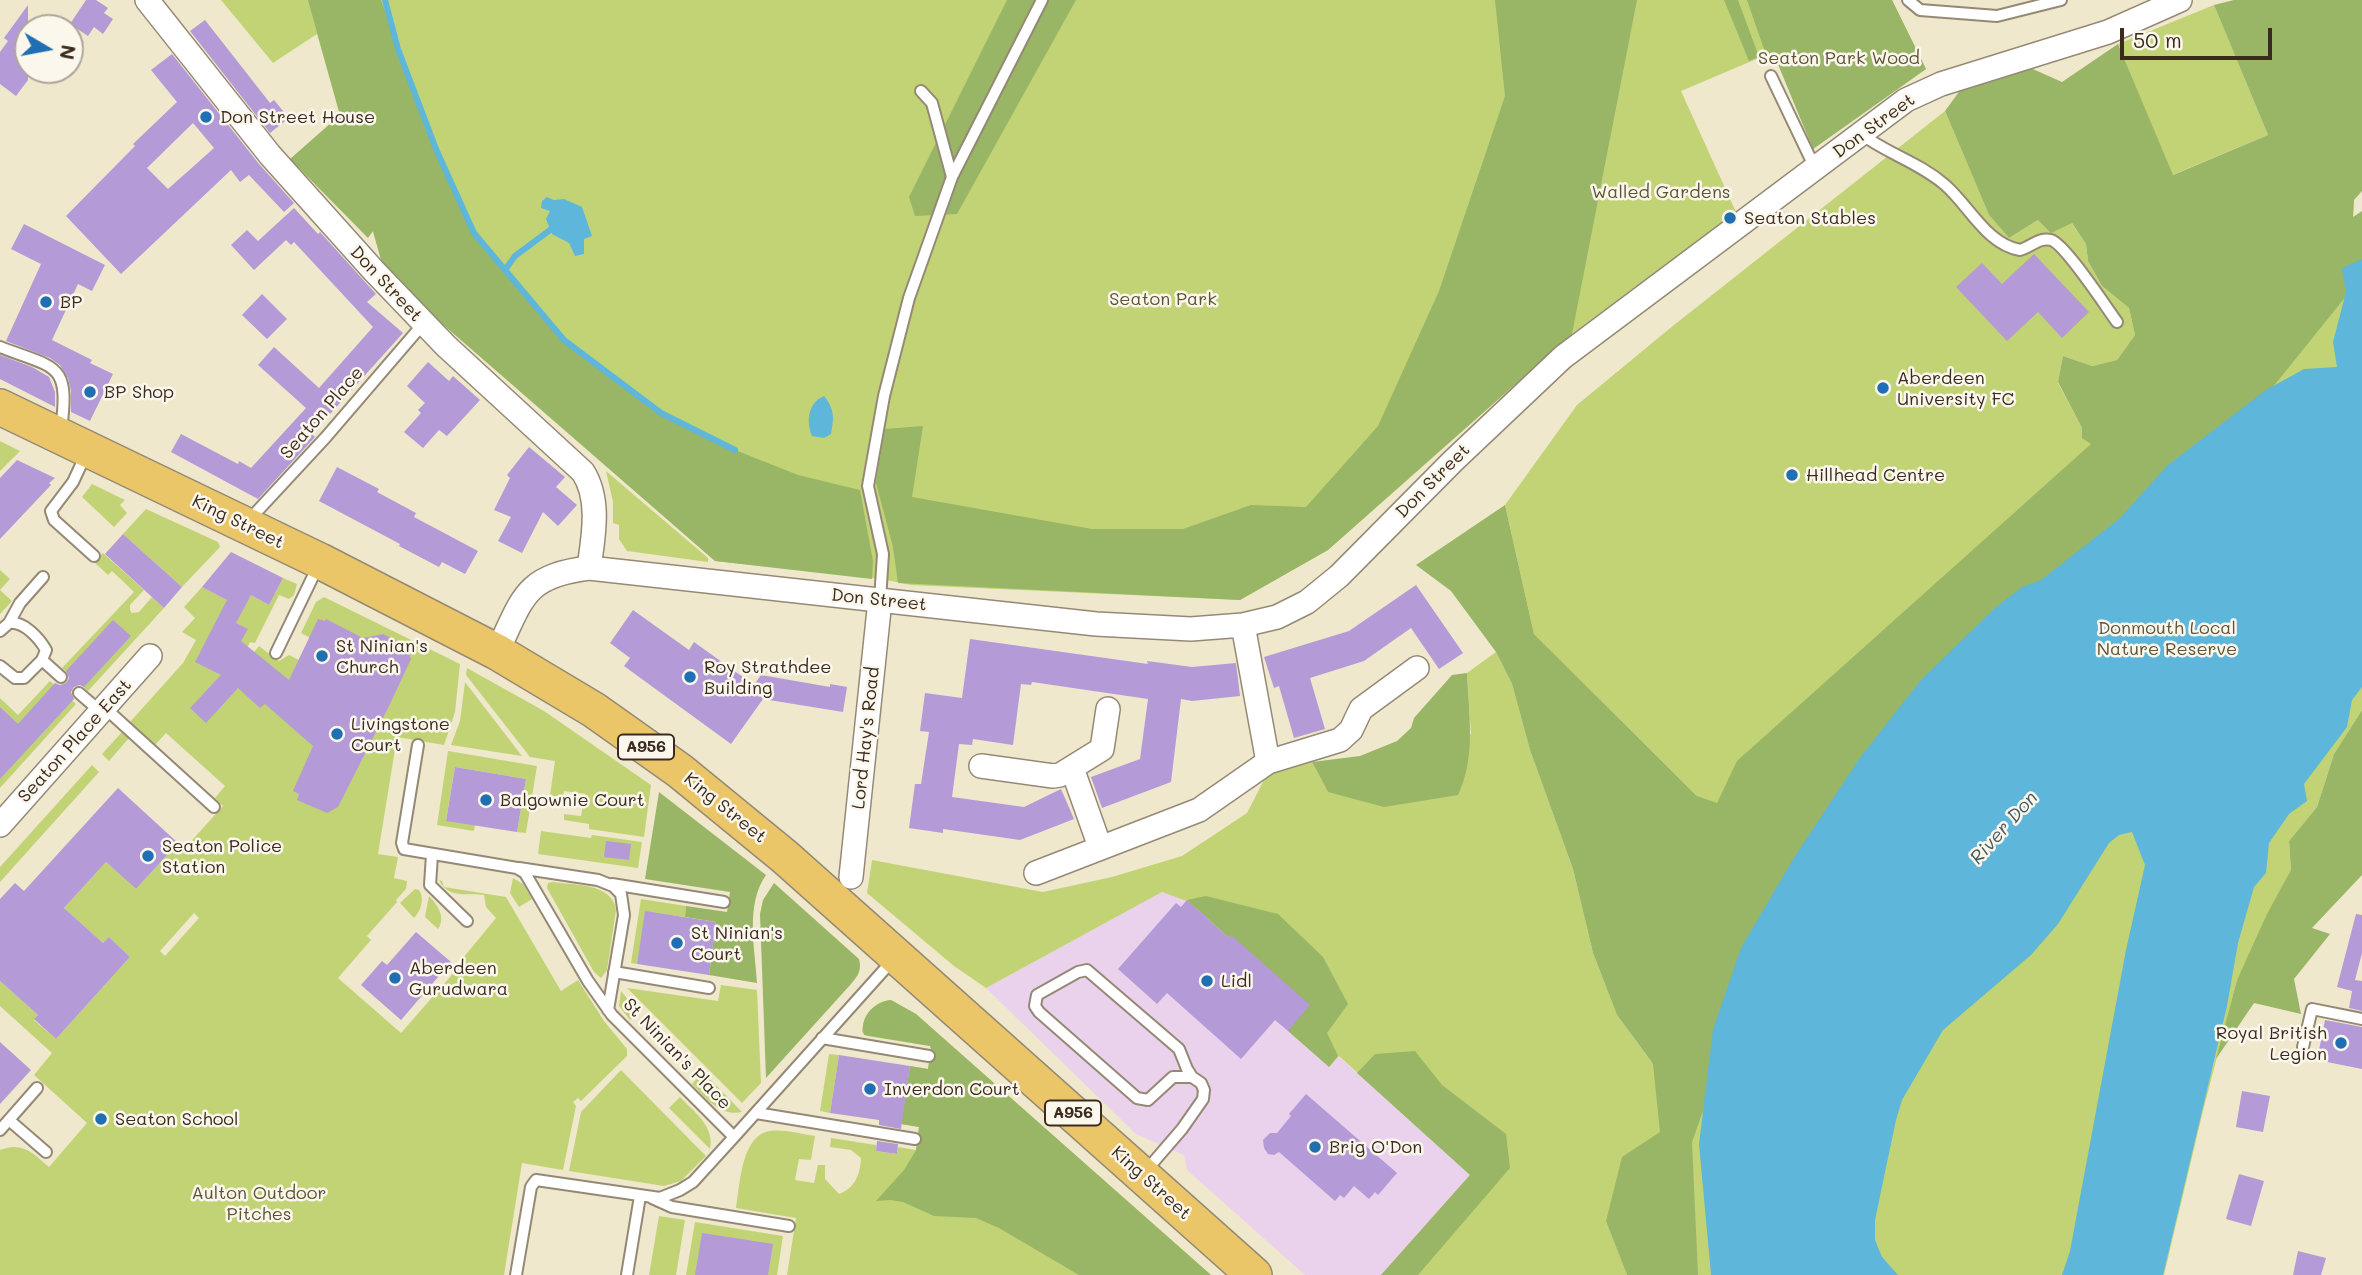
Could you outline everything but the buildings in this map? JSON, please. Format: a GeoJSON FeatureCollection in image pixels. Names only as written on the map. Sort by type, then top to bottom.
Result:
{"type":"FeatureCollection","features":[{"type":"Feature","properties":{"kind":"main road","name":"King Street"},"geometry":{"type":"LineString","coordinates":[[0,407],[320,561],[497,652],[594,710],[680,771],[777,850],[1254,1275]]}},
{"type":"Feature","properties":{"kind":"street","name":"Don Street"},"geometry":{"type":"LineString","coordinates":[[147,0],[270,155],[423,324],[583,472],[593,500],[594,526],[589,568]]}},
{"type":"Feature","properties":{"kind":"street","name":"Don Street"},"geometry":{"type":"LineString","coordinates":[[497,652],[523,599],[534,587],[545,578],[559,573],[589,568],[1096,624],[1191,629],[1243,625],[1278,617],[1307,602],[1339,576],[1453,461],[1563,357],[1906,100],[1923,90],[2108,32],[2180,0]]}},
{"type":"Feature","properties":{"kind":"street","name":"Lord Hay's Road"},"geometry":{"type":"LineString","coordinates":[[851,877],[880,600]]}},
{"type":"Feature","properties":{"kind":"street"},"geometry":{"type":"LineString","coordinates":[[1243,625],[1268,762]]}},
{"type":"Feature","properties":{"kind":"street","name":"Seaton Place East"},"geometry":{"type":"LineString","coordinates":[[0,825],[150,656]]}},
{"type":"Feature","properties":{"kind":"street"},"geometry":{"type":"LineString","coordinates":[[1036,873],[1199,810],[1268,762],[1340,740],[1351,730],[1361,709],[1417,668]]}},
{"type":"Feature","properties":{"kind":"street"},"geometry":{"type":"LineString","coordinates":[[981,766],[1060,775],[1102,749],[1108,709]]}},
{"type":"Feature","properties":{"kind":"street"},"geometry":{"type":"LineString","coordinates":[[1072,768],[1100,847]]}},
{"type":"Feature","properties":{"kind":"lane"},"geometry":{"type":"LineString","coordinates":[[880,600],[883,554],[868,486],[884,396],[909,298],[952,177],[1042,0]]}},
{"type":"Feature","properties":{"kind":"lane"},"geometry":{"type":"LineString","coordinates":[[1908,0],[1920,10],[1997,16],[2061,0]]}},
{"type":"Feature","properties":{"kind":"lane"},"geometry":{"type":"LineString","coordinates":[[1771,76],[1815,168]]}},
{"type":"Feature","properties":{"kind":"lane"},"geometry":{"type":"LineString","coordinates":[[921,91],[932,103],[952,177]]}},
{"type":"Feature","properties":{"kind":"lane"},"geometry":{"type":"LineString","coordinates":[[1861,134],[1882,150],[1911,161],[1946,185],[1979,223],[2004,246],[2020,250],[2042,239],[2056,242],[2117,322]]}},
{"type":"Feature","properties":{"kind":"lane","name":"Seaton Place"},"geometry":{"type":"LineString","coordinates":[[245,525],[326,437],[423,324]]}},
{"type":"Feature","properties":{"kind":"lane"},"geometry":{"type":"LineString","coordinates":[[0,347],[54,368],[63,382],[74,443],[73,482],[51,511],[54,520],[94,556]]}},
{"type":"Feature","properties":{"kind":"lane"},"geometry":{"type":"LineString","coordinates":[[276,653],[320,561]]}},
{"type":"Feature","properties":{"kind":"lane"},"geometry":{"type":"LineString","coordinates":[[0,631],[9,623],[20,603],[43,578]]}},
{"type":"Feature","properties":{"kind":"lane"},"geometry":{"type":"LineString","coordinates":[[0,666],[19,680],[42,660],[46,650],[41,642],[19,623],[9,623]]}},
{"type":"Feature","properties":{"kind":"lane"},"geometry":{"type":"LineString","coordinates":[[42,660],[61,677]]}},
{"type":"Feature","properties":{"kind":"lane"},"geometry":{"type":"LineString","coordinates":[[79,693],[103,710],[214,807]]}},
{"type":"Feature","properties":{"kind":"lane"},"geometry":{"type":"LineString","coordinates":[[418,745],[402,843],[408,851],[592,878],[617,889],[624,904],[608,1010]]}},
{"type":"Feature","properties":{"kind":"lane"},"geometry":{"type":"LineString","coordinates":[[432,855],[430,885],[467,921]]}},
{"type":"Feature","properties":{"kind":"lane","name":"St Ninian's Place"},"geometry":{"type":"LineString","coordinates":[[517,868],[528,877],[588,981],[618,1023],[734,1137],[896,956]]}},
{"type":"Feature","properties":{"kind":"lane"},"geometry":{"type":"LineString","coordinates":[[606,883],[724,902]]}},
{"type":"Feature","properties":{"kind":"lane"},"geometry":{"type":"LineString","coordinates":[[1142,1175],[1203,1100],[1204,1090],[1201,1083],[1192,1077],[1179,1049],[1087,970],[1078,972],[1037,995],[1035,1006],[1040,1012],[1137,1098],[1148,1101],[1173,1077],[1192,1077]]}},
{"type":"Feature","properties":{"kind":"lane"},"geometry":{"type":"LineString","coordinates":[[614,972],[709,988]]}},
{"type":"Feature","properties":{"kind":"lane"},"geometry":{"type":"LineString","coordinates":[[2303,1047],[2312,1009],[2362,1020]]}},
{"type":"Feature","properties":{"kind":"lane"},"geometry":{"type":"LineString","coordinates":[[822,1038],[929,1056]]}},
{"type":"Feature","properties":{"kind":"lane"},"geometry":{"type":"LineString","coordinates":[[0,1130],[37,1088]]}},
{"type":"Feature","properties":{"kind":"lane"},"geometry":{"type":"LineString","coordinates":[[756,1113],[915,1139]]}},
{"type":"Feature","properties":{"kind":"lane"},"geometry":{"type":"LineString","coordinates":[[9,1120],[46,1152]]}},
{"type":"Feature","properties":{"kind":"lane"},"geometry":{"type":"LineString","coordinates":[[516,1275],[531,1187],[536,1180],[660,1198],[693,1182],[734,1137]]}},
{"type":"Feature","properties":{"kind":"lane"},"geometry":{"type":"LineString","coordinates":[[645,1197],[673,1207],[789,1226]]}},
{"type":"Feature","properties":{"kind":"lane"},"geometry":{"type":"LineString","coordinates":[[627,1275],[645,1197]]}},
{"type":"Feature","properties":{"kind":"shaded area"},"geometry":{"type":"Polygon","coordinates":[[[1162,892],[1187,900],[1229,938],[1329,1066],[1338,1056],[1470,1175],[1381,1275],[1305,1275],[1187,1170],[1184,1155],[1136,1134],[986,988],[1162,892]]]}},
{"type":"Feature","properties":{"kind":"green space","name":"Seaton Park"},"geometry":{"type":"Polygon","coordinates":[[[221,0],[1892,0],[1926,69],[1813,149],[1773,52],[1681,91],[1736,212],[1572,334],[1328,550],[1240,600],[911,585],[881,579],[715,561],[385,274],[317,34],[273,63],[221,0]]]}},
{"type":"Feature","properties":{"kind":"green space"},"geometry":{"type":"Polygon","coordinates":[[[308,0],[381,0],[436,149],[474,233],[564,340],[661,413],[735,450],[798,475],[860,490],[873,561],[872,579],[715,561],[385,274],[373,231],[368,238],[290,159],[340,115],[308,0]]]}},
{"type":"Feature","properties":{"kind":"green space"},"geometry":{"type":"Polygon","coordinates":[[[1007,0],[1076,0],[957,214],[915,216],[909,197],[1007,0]]]}},
{"type":"Feature","properties":{"kind":"green space"},"geometry":{"type":"Polygon","coordinates":[[[1495,0],[1637,0],[1572,334],[1328,550],[1240,600],[898,583],[893,547],[876,483],[885,429],[923,426],[912,497],[1092,529],[1183,529],[1251,505],[1306,507],[1378,426],[1439,291],[1505,96],[1495,0]]]}},
{"type":"Feature","properties":{"kind":"green space"},"geometry":{"type":"Polygon","coordinates":[[[1724,0],[1738,0],[1759,57],[1749,61],[1724,0]]]}},
{"type":"Feature","properties":{"kind":"green space","name":"Seaton Park Wood"},"geometry":{"type":"Polygon","coordinates":[[[1747,0],[1892,0],[1926,69],[1813,149],[1773,52],[1766,55],[1747,0]]]}},
{"type":"Feature","properties":{"kind":"green space"},"geometry":{"type":"Polygon","coordinates":[[[2234,0],[2362,0],[2362,191],[2354,200],[2353,217],[2362,211],[2362,281],[2347,295],[2219,454],[1790,865],[1692,1142],[1698,1275],[1627,1275],[1606,1221],[1622,1157],[1660,1132],[1653,1064],[1617,1015],[1593,953],[1573,869],[1530,750],[1512,684],[1496,652],[1451,591],[1416,565],[1505,505],[1534,634],[1697,796],[1717,803],[1737,761],[2091,444],[2082,438],[2082,428],[2058,382],[2063,356],[2092,366],[2117,360],[2135,335],[2129,308],[2102,286],[2088,261],[2086,244],[2072,223],[2051,233],[2038,220],[2009,238],[1989,215],[1945,111],[1964,85],[2026,66],[2062,82],[2118,44],[2173,175],[2268,135],[2214,5],[2234,0]]]}},
{"type":"Feature","properties":{"kind":"green space"},"geometry":{"type":"Polygon","coordinates":[[[2214,5],[2268,135],[2172,175],[2118,44],[2214,5]]]}},
{"type":"Feature","properties":{"kind":"green space"},"geometry":{"type":"Polygon","coordinates":[[[1945,111],[1989,215],[2009,238],[2038,220],[2071,222],[2086,244],[2088,261],[2102,286],[2129,308],[2135,335],[2117,360],[2092,366],[2063,356],[2058,383],[2082,428],[2354,177],[2353,229],[2362,281],[2362,710],[2334,754],[2317,807],[2289,841],[2291,870],[2237,980],[2164,1275],[1659,1275],[1606,1220],[1627,1275],[1381,1275],[1470,1175],[1339,1056],[1329,1067],[1310,1006],[1187,901],[1162,892],[986,988],[954,966],[867,893],[872,860],[1043,892],[1112,877],[1182,856],[1247,813],[1266,776],[1312,762],[1328,792],[1471,734],[1467,673],[1496,652],[1512,684],[1530,750],[1573,869],[1593,953],[1617,1015],[1652,1063],[1697,796],[1534,634],[1505,505],[1577,405],[1945,111]]]}},
{"type":"Feature","properties":{"kind":"green space"},"geometry":{"type":"Polygon","coordinates":[[[0,441],[20,451],[0,471],[0,441]]]}},
{"type":"Feature","properties":{"kind":"green space"},"geometry":{"type":"Polygon","coordinates":[[[606,471],[708,558],[708,562],[627,551],[619,539],[619,525],[613,523],[613,502],[606,471]]]}},
{"type":"Feature","properties":{"kind":"green space"},"geometry":{"type":"Polygon","coordinates":[[[92,484],[125,500],[120,505],[127,513],[114,527],[82,497],[92,484]]]}},
{"type":"Feature","properties":{"kind":"green space"},"geometry":{"type":"Polygon","coordinates":[[[146,509],[218,542],[220,547],[182,587],[123,534],[146,509]]]}},
{"type":"Feature","properties":{"kind":"green space"},"geometry":{"type":"Polygon","coordinates":[[[103,553],[144,590],[130,605],[132,613],[139,612],[152,597],[164,608],[88,691],[62,668],[134,592],[112,571],[108,575],[94,562],[103,553]]]}},
{"type":"Feature","properties":{"kind":"green space"},"geometry":{"type":"Polygon","coordinates":[[[0,570],[10,579],[0,590],[0,570]]]}},
{"type":"Feature","properties":{"kind":"green space","name":"Aulton Outdoor Pitches"},"geometry":{"type":"Polygon","coordinates":[[[283,578],[297,584],[294,595],[289,599],[279,595],[255,643],[250,642],[244,654],[250,657],[259,646],[279,661],[289,655],[303,662],[314,640],[301,633],[316,602],[324,597],[460,664],[455,712],[444,745],[397,737],[378,854],[398,857],[394,878],[407,881],[406,889],[367,936],[371,940],[338,978],[401,1033],[464,961],[463,958],[496,918],[486,907],[484,895],[453,893],[444,887],[506,897],[561,991],[578,980],[604,1021],[627,1049],[627,1056],[581,1101],[578,1098],[573,1102],[576,1106],[563,1170],[522,1163],[504,1275],[0,1275],[0,1150],[15,1147],[27,1150],[49,1167],[87,1123],[34,1075],[52,1053],[0,1006],[0,981],[38,1015],[34,1020],[56,1039],[130,957],[109,937],[103,943],[64,908],[106,862],[136,889],[178,843],[185,848],[223,806],[215,798],[225,786],[166,733],[155,745],[130,722],[183,663],[196,640],[182,632],[195,618],[184,607],[202,587],[243,608],[251,595],[269,605],[283,578]],[[194,913],[160,951],[165,956],[199,918],[194,913]]]}},
{"type":"Feature","properties":{"kind":"green space"},"geometry":{"type":"Polygon","coordinates":[[[0,590],[12,601],[0,614],[0,590]]]}},
{"type":"Feature","properties":{"kind":"green space"},"geometry":{"type":"Polygon","coordinates":[[[467,668],[544,711],[651,785],[644,837],[589,829],[589,824],[564,820],[564,814],[581,816],[585,794],[564,791],[562,804],[549,802],[555,761],[530,757],[466,675],[467,668]]]}},
{"type":"Feature","properties":{"kind":"green space"},"geometry":{"type":"Polygon","coordinates":[[[1467,673],[1469,751],[1464,781],[1458,795],[1384,807],[1328,792],[1312,762],[1360,756],[1397,741],[1411,728],[1414,718],[1452,675],[1467,673]]]}},
{"type":"Feature","properties":{"kind":"green space"},"geometry":{"type":"Polygon","coordinates":[[[50,681],[76,704],[0,788],[0,698],[18,715],[50,681]]]}},
{"type":"Feature","properties":{"kind":"green space"},"geometry":{"type":"Polygon","coordinates":[[[465,682],[522,756],[451,745],[460,721],[465,682]]]}},
{"type":"Feature","properties":{"kind":"green space"},"geometry":{"type":"Polygon","coordinates":[[[2362,710],[2362,875],[2312,928],[2330,934],[2294,979],[2301,1014],[2254,1003],[2216,1059],[2237,980],[2267,914],[2291,870],[2289,841],[2317,807],[2334,754],[2362,710]]]}},
{"type":"Feature","properties":{"kind":"green space"},"geometry":{"type":"Polygon","coordinates":[[[122,732],[129,738],[109,761],[102,754],[122,732]]]}},
{"type":"Feature","properties":{"kind":"green space"},"geometry":{"type":"Polygon","coordinates":[[[448,751],[537,766],[526,833],[517,832],[526,779],[455,767],[446,820],[475,825],[474,831],[437,825],[448,751]]]}},
{"type":"Feature","properties":{"kind":"green space"},"geometry":{"type":"Polygon","coordinates":[[[92,765],[99,772],[0,882],[0,867],[92,765]]]}},
{"type":"Feature","properties":{"kind":"green space"},"geometry":{"type":"Polygon","coordinates":[[[659,792],[766,875],[755,900],[753,913],[757,983],[709,975],[716,922],[685,917],[686,906],[727,912],[730,892],[645,879],[659,792]]]}},
{"type":"Feature","properties":{"kind":"green space"},"geometry":{"type":"Polygon","coordinates":[[[541,831],[642,842],[638,868],[538,854],[541,831]]]}},
{"type":"Feature","properties":{"kind":"green space"},"geometry":{"type":"Polygon","coordinates":[[[513,878],[523,884],[532,899],[519,907],[510,893],[513,878]]]}},
{"type":"Feature","properties":{"kind":"green space"},"geometry":{"type":"Polygon","coordinates":[[[548,883],[591,887],[608,895],[613,901],[616,910],[607,970],[601,978],[594,972],[547,888],[548,883]]]}},
{"type":"Feature","properties":{"kind":"green space"},"geometry":{"type":"Polygon","coordinates":[[[774,883],[859,959],[860,966],[853,981],[766,1078],[760,914],[763,900],[774,883]]]}},
{"type":"Feature","properties":{"kind":"green space"},"geometry":{"type":"Polygon","coordinates":[[[415,889],[421,893],[422,901],[414,918],[400,903],[415,889]]]}},
{"type":"Feature","properties":{"kind":"green space"},"geometry":{"type":"Polygon","coordinates":[[[429,896],[440,912],[438,929],[425,917],[429,896]]]}},
{"type":"Feature","properties":{"kind":"green space"},"geometry":{"type":"Polygon","coordinates":[[[1206,896],[1278,914],[1323,957],[1348,1004],[1327,1033],[1338,1056],[1329,1067],[1288,1031],[1231,936],[1229,938],[1187,900],[1206,896]]]}},
{"type":"Feature","properties":{"kind":"green space"},"geometry":{"type":"Polygon","coordinates":[[[641,899],[686,906],[685,917],[646,912],[637,964],[631,963],[641,899]]]}},
{"type":"Feature","properties":{"kind":"green space"},"geometry":{"type":"Polygon","coordinates":[[[721,985],[757,990],[761,1083],[742,1103],[627,988],[718,1001],[721,985]]]}},
{"type":"Feature","properties":{"kind":"green space"},"geometry":{"type":"Polygon","coordinates":[[[621,991],[639,1013],[630,1020],[619,1006],[621,991]]]}},
{"type":"Feature","properties":{"kind":"green space"},"geometry":{"type":"Polygon","coordinates":[[[891,1000],[916,1014],[1211,1275],[787,1275],[796,1218],[736,1208],[748,1151],[760,1135],[770,1131],[815,1136],[811,1160],[799,1159],[795,1180],[814,1183],[818,1165],[825,1165],[825,1179],[839,1194],[856,1180],[861,1158],[851,1150],[830,1147],[831,1138],[876,1145],[876,1151],[897,1154],[898,1147],[916,1150],[919,1127],[901,1124],[910,1066],[928,1069],[930,1046],[867,1036],[862,1032],[870,1010],[879,1003],[891,1000]]]}},
{"type":"Feature","properties":{"kind":"green space"},"geometry":{"type":"Polygon","coordinates":[[[891,1000],[916,1014],[1211,1275],[1079,1275],[999,1228],[976,1218],[934,1216],[903,1202],[876,1201],[904,1170],[916,1150],[919,1127],[901,1124],[910,1066],[928,1069],[931,1049],[930,1046],[864,1035],[864,1022],[869,1012],[879,1004],[891,1000]]]}},
{"type":"Feature","properties":{"kind":"green space"},"geometry":{"type":"Polygon","coordinates":[[[1415,1051],[1442,1085],[1506,1134],[1510,1168],[1418,1275],[1381,1275],[1470,1175],[1357,1073],[1375,1054],[1415,1051]]]}},
{"type":"Feature","properties":{"kind":"green space"},"geometry":{"type":"Polygon","coordinates":[[[829,1054],[839,1055],[830,1113],[820,1111],[829,1054]]]}},
{"type":"Feature","properties":{"kind":"green space"},"geometry":{"type":"Polygon","coordinates":[[[621,1070],[706,1156],[681,1181],[664,1186],[569,1171],[581,1112],[621,1070]]]}},
{"type":"Feature","properties":{"kind":"green space"},"geometry":{"type":"Polygon","coordinates":[[[703,1072],[742,1112],[720,1109],[692,1084],[703,1072]]]}},
{"type":"Feature","properties":{"kind":"green space"},"geometry":{"type":"Polygon","coordinates":[[[680,1097],[706,1126],[711,1141],[710,1149],[669,1108],[680,1097]]]}},
{"type":"Feature","properties":{"kind":"green space"},"geometry":{"type":"Polygon","coordinates":[[[659,1216],[685,1220],[676,1275],[649,1275],[659,1216]]]}},
{"type":"Feature","properties":{"kind":"green space"},"geometry":{"type":"Polygon","coordinates":[[[695,1222],[783,1236],[777,1275],[686,1275],[695,1222]]]}},
{"type":"Feature","properties":{"kind":"water"},"geometry":{"type":"Polygon","coordinates":[[[547,197],[554,200],[564,199],[582,207],[592,236],[584,239],[584,254],[575,256],[569,243],[552,234],[546,219],[550,211],[541,208],[542,201],[547,197]]]}},
{"type":"Feature","properties":{"kind":"water","name":"Donmouth Local Nature Reserve"},"geometry":{"type":"Polygon","coordinates":[[[2362,259],[2362,687],[2352,700],[2347,727],[2304,784],[2307,801],[2289,814],[2269,843],[2266,873],[2254,887],[2238,943],[2227,1006],[2163,1275],[2062,1275],[2070,1251],[2126,950],[2145,865],[2132,832],[2119,835],[2109,843],[2058,924],[2031,955],[1943,1030],[1902,1100],[1875,1220],[1875,1240],[1882,1257],[1898,1275],[1711,1275],[1699,1144],[1713,1030],[1741,948],[1792,861],[1859,759],[1921,680],[1995,608],[2022,587],[2041,580],[2119,519],[2168,465],[2266,390],[2304,369],[2337,367],[2333,342],[2346,292],[2342,268],[2362,259]]]}},
{"type":"Feature","properties":{"kind":"water"},"geometry":{"type":"Polygon","coordinates":[[[824,396],[832,410],[833,419],[831,434],[824,438],[812,436],[809,419],[815,403],[824,396]]]}},
{"type":"Feature","properties":{"kind":"waterway"},"geometry":{"type":"LineString","coordinates":[[385,0],[398,49],[436,149],[474,233],[564,340],[661,413],[735,450]]}},
{"type":"Feature","properties":{"kind":"waterway"},"geometry":{"type":"LineString","coordinates":[[505,270],[515,256],[550,230]]}},
{"type":"Feature","properties":{"kind":"place","name":"Don Street House"},"geometry":{"type":"Point","coordinates":[206,117]}},
{"type":"Feature","properties":{"kind":"place","name":"Seaton Stables"},"geometry":{"type":"Point","coordinates":[1730,218]}},
{"type":"Feature","properties":{"kind":"place","name":"BP"},"geometry":{"type":"Point","coordinates":[46,302]}},
{"type":"Feature","properties":{"kind":"place","name":"Aberdeen University FC"},"geometry":{"type":"Point","coordinates":[1883,388]}},
{"type":"Feature","properties":{"kind":"place","name":"BP Shop"},"geometry":{"type":"Point","coordinates":[90,392]}},
{"type":"Feature","properties":{"kind":"place","name":"Hillhead Centre"},"geometry":{"type":"Point","coordinates":[1792,475]}},
{"type":"Feature","properties":{"kind":"place","name":"St Ninian's Church"},"geometry":{"type":"Point","coordinates":[322,656]}},
{"type":"Feature","properties":{"kind":"place","name":"Roy Strathdee Building"},"geometry":{"type":"Point","coordinates":[690,677]}},
{"type":"Feature","properties":{"kind":"place","name":"Livingstone Court"},"geometry":{"type":"Point","coordinates":[337,734]}},
{"type":"Feature","properties":{"kind":"place","name":"Balgownie Court"},"geometry":{"type":"Point","coordinates":[486,800]}},
{"type":"Feature","properties":{"kind":"place","name":"Seaton Police Station"},"geometry":{"type":"Point","coordinates":[148,856]}},
{"type":"Feature","properties":{"kind":"place","name":"St Ninian's Court"},"geometry":{"type":"Point","coordinates":[677,943]}},
{"type":"Feature","properties":{"kind":"place","name":"Aberdeen Gurudwara"},"geometry":{"type":"Point","coordinates":[395,978]}},
{"type":"Feature","properties":{"kind":"place","name":"Lidl"},"geometry":{"type":"Point","coordinates":[1207,981]}},
{"type":"Feature","properties":{"kind":"place","name":"Royal British Legion"},"geometry":{"type":"Point","coordinates":[2341,1043]}},
{"type":"Feature","properties":{"kind":"place","name":"Inverdon Court"},"geometry":{"type":"Point","coordinates":[870,1089]}},
{"type":"Feature","properties":{"kind":"place","name":"Seaton School"},"geometry":{"type":"Point","coordinates":[101,1119]}},
{"type":"Feature","properties":{"kind":"place","name":"Brig O'Don"},"geometry":{"type":"Point","coordinates":[1315,1147]}},
{"type":"Feature","properties":{"kind":"park label","name":"Walled Gardens"},"geometry":{"type":"Point","coordinates":[1661,192]}},
{"type":"Feature","properties":{"kind":"water label","name":"River Don"},"geometry":{"type":"Point","coordinates":[2004,828]}}]}
